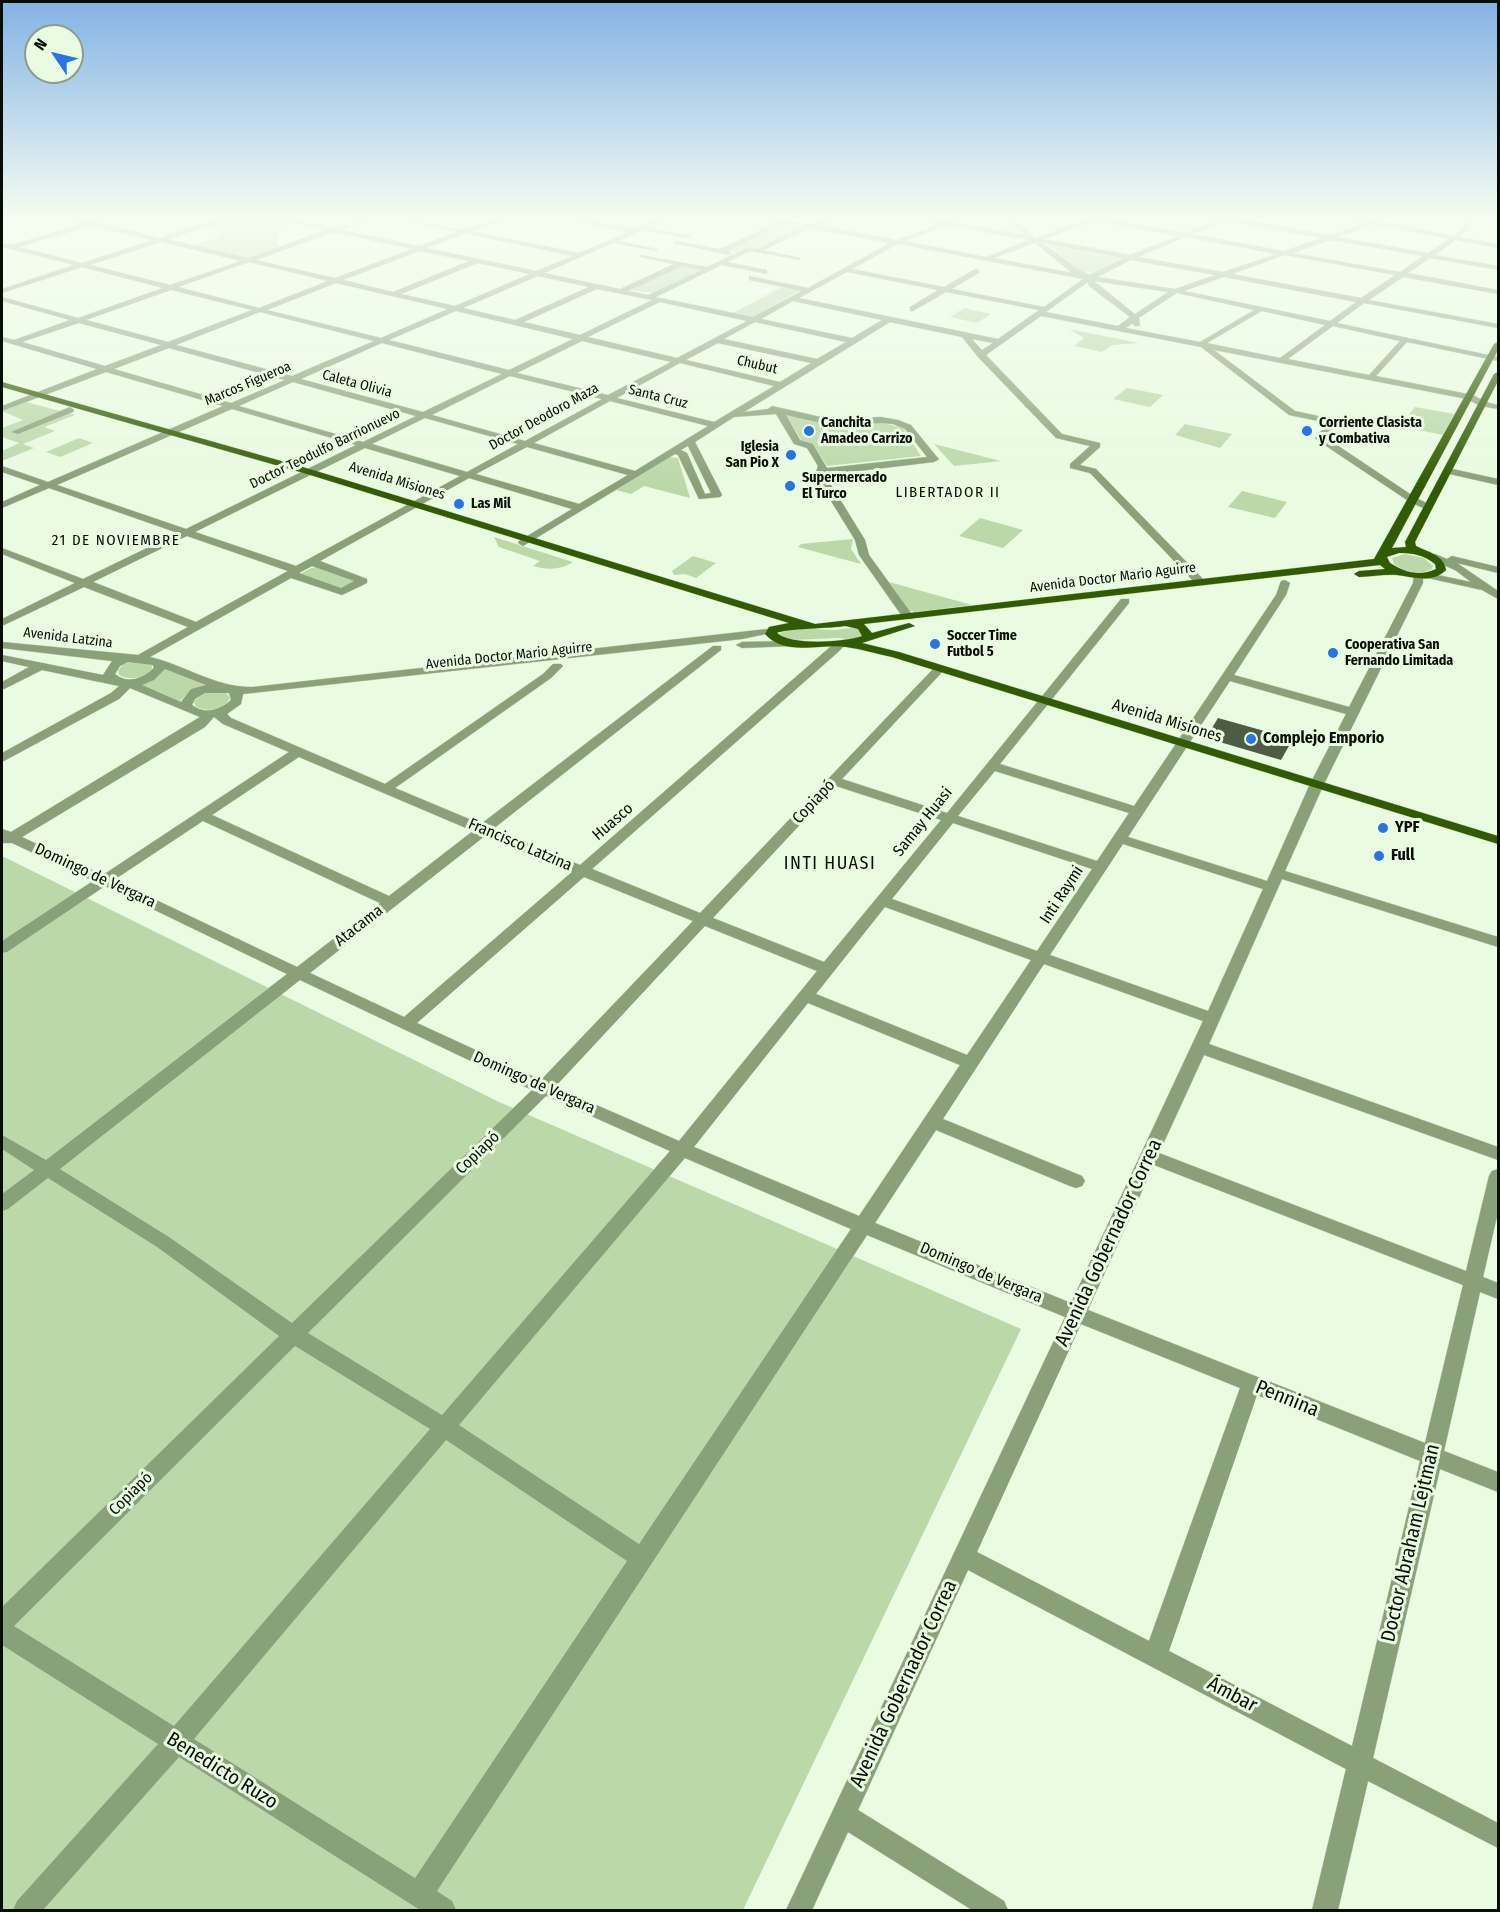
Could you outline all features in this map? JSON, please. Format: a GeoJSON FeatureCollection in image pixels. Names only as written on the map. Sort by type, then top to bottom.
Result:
{"type":"FeatureCollection","features":[{"type":"Feature","properties":{"kind":"main road"},"geometry":{"type":"LineString","coordinates":[[1398,572],[1385,565],[1384,556],[1470,397],[1495,358],[1498,344]]}},
{"type":"Feature","properties":{"kind":"main road"},"geometry":{"type":"LineString","coordinates":[[1423,576],[1441,570],[1440,563],[1409,545],[1498,374]]}},
{"type":"Feature","properties":{"kind":"main road","name":"Avenida Misiones"},"geometry":{"type":"LineString","coordinates":[[2,385],[70,410],[165,434]]}},
{"type":"Feature","properties":{"kind":"main road","name":"Avenida Misiones"},"geometry":{"type":"LineString","coordinates":[[2,391],[32,397],[306,474],[526,542],[758,617],[769,622],[773,630],[773,639],[789,644]]}},
{"type":"Feature","properties":{"kind":"main road","name":"Avenida Misiones"},"geometry":{"type":"LineString","coordinates":[[526,542],[814,627]]}},
{"type":"Feature","properties":{"kind":"main road","name":"Avenida Doctor Mario Aguirre"},"geometry":{"type":"LineString","coordinates":[[773,630],[788,625],[814,627],[846,624],[1365,564],[1377,562],[1384,556],[1403,550],[1426,554]]}},
{"type":"Feature","properties":{"kind":"main road","name":"Avenida Doctor Mario Aguirre"},"geometry":{"type":"LineString","coordinates":[[842,643],[900,627],[1385,571],[1423,576]]}},
{"type":"Feature","properties":{"kind":"main road","name":"Avenida Misiones"},"geometry":{"type":"LineString","coordinates":[[846,624],[862,627],[874,643],[895,654]]}},
{"type":"Feature","properties":{"kind":"main road"},"geometry":{"type":"LineString","coordinates":[[789,644],[842,643]]}},
{"type":"Feature","properties":{"kind":"main road","name":"Avenida Misiones"},"geometry":{"type":"LineString","coordinates":[[842,643],[895,654],[1498,840]]}},
{"type":"Feature","properties":{"kind":"street","name":"Caleta Olivia"},"geometry":{"type":"LineString","coordinates":[[25,305],[636,474]]}},
{"type":"Feature","properties":{"kind":"street"},"geometry":{"type":"LineString","coordinates":[[2,347],[120,305]]}},
{"type":"Feature","properties":{"kind":"street","name":"Santa Cruz"},"geometry":{"type":"LineString","coordinates":[[240,305],[716,425]]}},
{"type":"Feature","properties":{"kind":"street"},"geometry":{"type":"LineString","coordinates":[[2,409],[271,305]]}},
{"type":"Feature","properties":{"kind":"street","name":"Chubut"},"geometry":{"type":"LineString","coordinates":[[443,305],[782,385]]}},
{"type":"Feature","properties":{"kind":"street","name":"Marcos Figueroa"},"geometry":{"type":"LineString","coordinates":[[2,505],[461,305]]}},
{"type":"Feature","properties":{"kind":"street"},"geometry":{"type":"LineString","coordinates":[[516,323],[555,305]]}},
{"type":"Feature","properties":{"kind":"street","name":"Doctor Teodulfo Barrionuevo"},"geometry":{"type":"LineString","coordinates":[[2,623],[581,338],[642,305]]}},
{"type":"Feature","properties":{"kind":"street"},"geometry":{"type":"LineString","coordinates":[[688,305],[853,341]]}},
{"type":"Feature","properties":{"kind":"street","name":"Doctor Deodoro Maza"},"geometry":{"type":"LineString","coordinates":[[124,683],[109,675],[111,669],[119,663],[136,658],[196,626],[781,305]]}},
{"type":"Feature","properties":{"kind":"street"},"geometry":{"type":"LineString","coordinates":[[823,305],[999,342]]}},
{"type":"Feature","properties":{"kind":"street"},"geometry":{"type":"LineString","coordinates":[[913,309],[919,305]]}},
{"type":"Feature","properties":{"kind":"street"},"geometry":{"type":"LineString","coordinates":[[1017,305],[1119,328],[1470,397],[1483,404],[1498,407]]}},
{"type":"Feature","properties":{"kind":"street"},"geometry":{"type":"LineString","coordinates":[[981,355],[1050,305]]}},
{"type":"Feature","properties":{"kind":"street"},"geometry":{"type":"LineString","coordinates":[[1120,305],[1135,317],[1137,324],[1152,334]]}},
{"type":"Feature","properties":{"kind":"street"},"geometry":{"type":"LineString","coordinates":[[1119,328],[1154,305]]}},
{"type":"Feature","properties":{"kind":"street"},"geometry":{"type":"LineString","coordinates":[[1243,305],[1495,358]]}},
{"type":"Feature","properties":{"kind":"street"},"geometry":{"type":"LineString","coordinates":[[1282,360],[1356,305]]}},
{"type":"Feature","properties":{"kind":"street"},"geometry":{"type":"LineString","coordinates":[[1385,305],[1498,326]]}},
{"type":"Feature","properties":{"kind":"street"},"geometry":{"type":"LineString","coordinates":[[1202,344],[1205,340],[1261,309]]}},
{"type":"Feature","properties":{"kind":"street"},"geometry":{"type":"LineString","coordinates":[[526,542],[889,319]]}},
{"type":"Feature","properties":{"kind":"street"},"geometry":{"type":"LineString","coordinates":[[965,335],[981,355],[1059,436],[1096,445],[1073,466],[1093,471],[1201,583]]}},
{"type":"Feature","properties":{"kind":"street"},"geometry":{"type":"LineString","coordinates":[[2,339],[581,508]]}},
{"type":"Feature","properties":{"kind":"street"},"geometry":{"type":"LineString","coordinates":[[717,340],[818,362]]}},
{"type":"Feature","properties":{"kind":"street"},"geometry":{"type":"LineString","coordinates":[[1371,378],[1405,340]]}},
{"type":"Feature","properties":{"kind":"street"},"geometry":{"type":"LineString","coordinates":[[1202,344],[1292,412],[1334,422],[1320,438],[1413,500],[1428,507]]}},
{"type":"Feature","properties":{"kind":"street"},"geometry":{"type":"LineString","coordinates":[[755,401],[779,411],[834,423],[881,420],[895,422],[908,428],[934,459],[821,471]]}},
{"type":"Feature","properties":{"kind":"street"},"geometry":{"type":"LineString","coordinates":[[15,432],[70,410]]}},
{"type":"Feature","properties":{"kind":"street"},"geometry":{"type":"LineString","coordinates":[[733,415],[779,411]]}},
{"type":"Feature","properties":{"kind":"street"},"geometry":{"type":"LineString","coordinates":[[779,411],[797,442],[810,446],[823,466],[820,475],[860,540],[864,555],[908,617]]}},
{"type":"Feature","properties":{"kind":"street"},"geometry":{"type":"LineString","coordinates":[[674,451],[682,453],[702,496],[717,495],[690,441]]}},
{"type":"Feature","properties":{"kind":"street"},"geometry":{"type":"LineString","coordinates":[[2,469],[188,532],[342,592],[363,581],[312,562]]}},
{"type":"Feature","properties":{"kind":"street"},"geometry":{"type":"LineString","coordinates":[[1448,471],[1498,482]]}},
{"type":"Feature","properties":{"kind":"street"},"geometry":{"type":"LineString","coordinates":[[2,551],[196,626]]}},
{"type":"Feature","properties":{"kind":"street"},"geometry":{"type":"LineString","coordinates":[[1426,554],[1498,570]]}},
{"type":"Feature","properties":{"kind":"street"},"geometry":{"type":"LineString","coordinates":[[1426,554],[1452,564],[1497,595]]}},
{"type":"Feature","properties":{"kind":"street"},"geometry":{"type":"LineString","coordinates":[[1441,570],[1452,564],[1465,562]]}},
{"type":"Feature","properties":{"kind":"street"},"geometry":{"type":"LineString","coordinates":[[1423,576],[1467,583],[1497,595]]}},
{"type":"Feature","properties":{"kind":"street","name":"Avenida Gobernador Correa"},"geometry":{"type":"LineString","coordinates":[[799,1911],[1213,1019],[1317,784],[1423,576]]}},
{"type":"Feature","properties":{"kind":"street","name":"Inti Raymi"},"geometry":{"type":"LineString","coordinates":[[419,1895],[1042,958],[1281,595],[1285,583]]}},
{"type":"Feature","properties":{"kind":"street","name":"Samay Huasi"},"geometry":{"type":"LineString","coordinates":[[26,1911],[176,1742],[682,1149],[1125,601]]}},
{"type":"Feature","properties":{"kind":"street","name":"Avenida Doctor Mario Aguirre"},"geometry":{"type":"LineString","coordinates":[[190,710],[186,704],[192,695],[211,688],[228,690],[742,636],[773,630]]}},
{"type":"Feature","properties":{"kind":"street","name":"Huasco"},"geometry":{"type":"LineString","coordinates":[[405,1025],[842,643]]}},
{"type":"Feature","properties":{"kind":"street","name":"Avenida Doctor Mario Aguirre"},"geometry":{"type":"LineString","coordinates":[[5,838],[201,724],[215,713],[249,700],[717,648],[789,644]]}},
{"type":"Feature","properties":{"kind":"street","name":"Avenida Latzina"},"geometry":{"type":"LineString","coordinates":[[2,645],[114,659],[136,658],[158,661]]}},
{"type":"Feature","properties":{"kind":"street","name":"Atacama"},"geometry":{"type":"LineString","coordinates":[[2,1204],[717,648]]}},
{"type":"Feature","properties":{"kind":"street","name":"Avenida Latzina"},"geometry":{"type":"LineString","coordinates":[[2,658],[124,683],[190,710],[215,713]]}},
{"type":"Feature","properties":{"kind":"street"},"geometry":{"type":"LineString","coordinates":[[158,661],[228,690],[238,698],[233,705]]}},
{"type":"Feature","properties":{"kind":"street"},"geometry":{"type":"LineString","coordinates":[[2,758],[115,696],[123,690],[124,683],[155,674],[160,668],[158,661]]}},
{"type":"Feature","properties":{"kind":"street"},"geometry":{"type":"LineString","coordinates":[[2,687],[40,666]]}},
{"type":"Feature","properties":{"kind":"street"},"geometry":{"type":"LineString","coordinates":[[386,789],[547,676],[557,666]]}},
{"type":"Feature","properties":{"kind":"street","name":"Copiapó"},"geometry":{"type":"LineString","coordinates":[[2,1623],[292,1334],[544,1088],[939,669]]}},
{"type":"Feature","properties":{"kind":"street"},"geometry":{"type":"LineString","coordinates":[[1227,677],[1353,712]]}},
{"type":"Feature","properties":{"kind":"street","name":"Francisco Latzina"},"geometry":{"type":"LineString","coordinates":[[215,713],[226,721],[484,830],[827,969]]}},
{"type":"Feature","properties":{"kind":"street"},"geometry":{"type":"LineString","coordinates":[[2,948],[298,752]]}},
{"type":"Feature","properties":{"kind":"street"},"geometry":{"type":"LineString","coordinates":[[992,766],[1138,812]]}},
{"type":"Feature","properties":{"kind":"street"},"geometry":{"type":"LineString","coordinates":[[834,781],[1101,867]]}},
{"type":"Feature","properties":{"kind":"street"},"geometry":{"type":"LineString","coordinates":[[201,815],[390,902]]}},
{"type":"Feature","properties":{"kind":"street","name":"Domingo de Vergara"},"geometry":{"type":"LineString","coordinates":[[5,838],[103,880],[405,1025],[544,1088],[682,1149],[1076,1313]]}},
{"type":"Feature","properties":{"kind":"street"},"geometry":{"type":"LineString","coordinates":[[1120,839],[1271,887]]}},
{"type":"Feature","properties":{"kind":"street"},"geometry":{"type":"LineString","coordinates":[[1278,873],[1498,942]]}},
{"type":"Feature","properties":{"kind":"street"},"geometry":{"type":"LineString","coordinates":[[882,901],[1213,1019]]}},
{"type":"Feature","properties":{"kind":"street"},"geometry":{"type":"LineString","coordinates":[[805,996],[972,1063]]}},
{"type":"Feature","properties":{"kind":"street"},"geometry":{"type":"LineString","coordinates":[[1200,1047],[1498,1154]]}},
{"type":"Feature","properties":{"kind":"street"},"geometry":{"type":"LineString","coordinates":[[933,1122],[1076,1181]]}},
{"type":"Feature","properties":{"kind":"street"},"geometry":{"type":"LineString","coordinates":[[2,1141],[163,1242],[292,1334],[444,1427],[643,1559]]}},
{"type":"Feature","properties":{"kind":"street"},"geometry":{"type":"LineString","coordinates":[[1149,1156],[1498,1292]]}},
{"type":"Feature","properties":{"kind":"street","name":"Doctor Abraham Lejtman"},"geometry":{"type":"LineString","coordinates":[[1324,1911],[1498,1176]]}},
{"type":"Feature","properties":{"kind":"street","name":"Pennina"},"geometry":{"type":"LineString","coordinates":[[1076,1313],[1498,1482]]}},
{"type":"Feature","properties":{"kind":"street"},"geometry":{"type":"LineString","coordinates":[[1156,1655],[1251,1385]]}},
{"type":"Feature","properties":{"kind":"street","name":"Ámbar"},"geometry":{"type":"LineString","coordinates":[[963,1556],[1498,1836]]}},
{"type":"Feature","properties":{"kind":"street","name":"Benedicto Ruzo"},"geometry":{"type":"LineString","coordinates":[[2,1632],[443,1911]]}},
{"type":"Feature","properties":{"kind":"street"},"geometry":{"type":"LineString","coordinates":[[843,1815],[995,1911]]}},
{"type":"Feature","properties":{"kind":"green space"},"geometry":{"type":"Polygon","coordinates":[[[748,305],[774,305],[753,317],[733,313],[748,305]]]}},
{"type":"Feature","properties":{"kind":"green space"},"geometry":{"type":"Polygon","coordinates":[[[964,308],[991,314],[977,323],[950,317],[964,308]]]}},
{"type":"Feature","properties":{"kind":"green space"},"geometry":{"type":"Polygon","coordinates":[[[1069,329],[1139,343],[1112,345],[1102,352],[1074,346],[1084,338],[1069,329]]]}},
{"type":"Feature","properties":{"kind":"green space"},"geometry":{"type":"Polygon","coordinates":[[[1127,388],[1163,395],[1150,407],[1113,399],[1127,388]]]}},
{"type":"Feature","properties":{"kind":"green space"},"geometry":{"type":"Polygon","coordinates":[[[26,402],[75,415],[44,427],[55,431],[23,444],[34,448],[2,461],[2,451],[19,443],[2,437],[2,428],[23,420],[2,411],[26,402]]]}},
{"type":"Feature","properties":{"kind":"green space"},"geometry":{"type":"Polygon","coordinates":[[[1415,407],[1454,414],[1443,435],[1400,426],[1415,407]]]}},
{"type":"Feature","properties":{"kind":"green space"},"geometry":{"type":"Polygon","coordinates":[[[785,414],[834,424],[880,422],[903,428],[921,456],[827,466],[814,445],[801,440],[785,414]]]}},
{"type":"Feature","properties":{"kind":"green space"},"geometry":{"type":"Polygon","coordinates":[[[1185,424],[1232,434],[1220,448],[1175,435],[1185,424]]]}},
{"type":"Feature","properties":{"kind":"green space"},"geometry":{"type":"Polygon","coordinates":[[[79,438],[93,443],[60,457],[46,452],[79,438]]]}},
{"type":"Feature","properties":{"kind":"green space"},"geometry":{"type":"Polygon","coordinates":[[[934,444],[1001,461],[954,466],[934,444]]]}},
{"type":"Feature","properties":{"kind":"green space"},"geometry":{"type":"Polygon","coordinates":[[[669,457],[678,458],[690,498],[644,486],[631,494],[616,490],[669,457]]]}},
{"type":"Feature","properties":{"kind":"green space"},"geometry":{"type":"Polygon","coordinates":[[[1242,491],[1287,502],[1275,518],[1228,507],[1242,491]]]}},
{"type":"Feature","properties":{"kind":"green space"},"geometry":{"type":"Polygon","coordinates":[[[980,518],[1023,530],[1003,548],[959,536],[980,518]]]}},
{"type":"Feature","properties":{"kind":"green space"},"geometry":{"type":"Polygon","coordinates":[[[494,537],[573,562],[554,569],[533,566],[540,561],[499,547],[494,537]]]}},
{"type":"Feature","properties":{"kind":"green space"},"geometry":{"type":"Polygon","coordinates":[[[853,539],[851,549],[861,564],[798,547],[801,544],[853,539]]]}},
{"type":"Feature","properties":{"kind":"green space"},"geometry":{"type":"Polygon","coordinates":[[[1405,554],[1424,558],[1433,566],[1432,569],[1413,572],[1394,564],[1392,558],[1405,554]]]}},
{"type":"Feature","properties":{"kind":"green space"},"geometry":{"type":"Polygon","coordinates":[[[693,556],[716,563],[696,578],[685,574],[674,575],[672,571],[693,556]]]}},
{"type":"Feature","properties":{"kind":"green space"},"geometry":{"type":"Polygon","coordinates":[[[319,567],[355,580],[354,583],[344,589],[302,576],[302,573],[311,568],[319,567]]]}},
{"type":"Feature","properties":{"kind":"green space"},"geometry":{"type":"Polygon","coordinates":[[[889,582],[972,605],[915,612],[908,610],[889,582]]]}},
{"type":"Feature","properties":{"kind":"green space"},"geometry":{"type":"Polygon","coordinates":[[[792,628],[834,630],[852,628],[859,629],[863,635],[852,640],[840,638],[791,640],[778,634],[792,628]]]}},
{"type":"Feature","properties":{"kind":"green space"},"geometry":{"type":"Polygon","coordinates":[[[135,661],[152,664],[152,670],[136,678],[119,675],[118,670],[124,664],[135,661]]]}},
{"type":"Feature","properties":{"kind":"green space"},"geometry":{"type":"Polygon","coordinates":[[[164,667],[206,685],[189,692],[179,702],[137,684],[164,667]]]}},
{"type":"Feature","properties":{"kind":"green space"},"geometry":{"type":"Polygon","coordinates":[[[205,693],[226,693],[230,698],[224,705],[215,709],[195,706],[194,701],[205,693]]]}},
{"type":"Feature","properties":{"kind":"green space"},"geometry":{"type":"Polygon","coordinates":[[[2,856],[499,1102],[1021,1329],[743,1910],[2,1910],[2,856]]]}},
{"type":"Feature","properties":{"kind":"building","name":"Complejo Emporio"},"geometry":{"type":"Polygon","coordinates":[[[1218,718],[1293,739],[1281,760],[1206,738],[1218,718]]]}},
{"type":"Feature","properties":{"kind":"place","name":"Canchita Amadeo Carrizo"},"geometry":{"type":"Point","coordinates":[809,431]}},
{"type":"Feature","properties":{"kind":"place","name":"Corriente Clasista y Combativa"},"geometry":{"type":"Point","coordinates":[1307,431]}},
{"type":"Feature","properties":{"kind":"place","name":"Iglesia San Pio X"},"geometry":{"type":"Point","coordinates":[791,455]}},
{"type":"Feature","properties":{"kind":"place","name":"Supermercado El Turco"},"geometry":{"type":"Point","coordinates":[790,486]}},
{"type":"Feature","properties":{"kind":"place","name":"Las Mil"},"geometry":{"type":"Point","coordinates":[459,504]}},
{"type":"Feature","properties":{"kind":"place","name":"Soccer Time Futbol 5"},"geometry":{"type":"Point","coordinates":[935,644]}},
{"type":"Feature","properties":{"kind":"place","name":"Cooperativa San Fernando Limitada"},"geometry":{"type":"Point","coordinates":[1333,653]}},
{"type":"Feature","properties":{"kind":"place","name":"Complejo Emporio"},"geometry":{"type":"Point","coordinates":[1251,739]}},
{"type":"Feature","properties":{"kind":"place","name":"YPF"},"geometry":{"type":"Point","coordinates":[1383,828]}},
{"type":"Feature","properties":{"kind":"place","name":"Full"},"geometry":{"type":"Point","coordinates":[1379,856]}},
{"type":"Feature","properties":{"kind":"district","name":"LIBERTADOR II"},"geometry":{"type":"Point","coordinates":[948,493]}},
{"type":"Feature","properties":{"kind":"district","name":"21 DE NOVIEMBRE"},"geometry":{"type":"Point","coordinates":[116,541]}},
{"type":"Feature","properties":{"kind":"district","name":"INTI HUASI"},"geometry":{"type":"Point","coordinates":[830,864]}}]}
